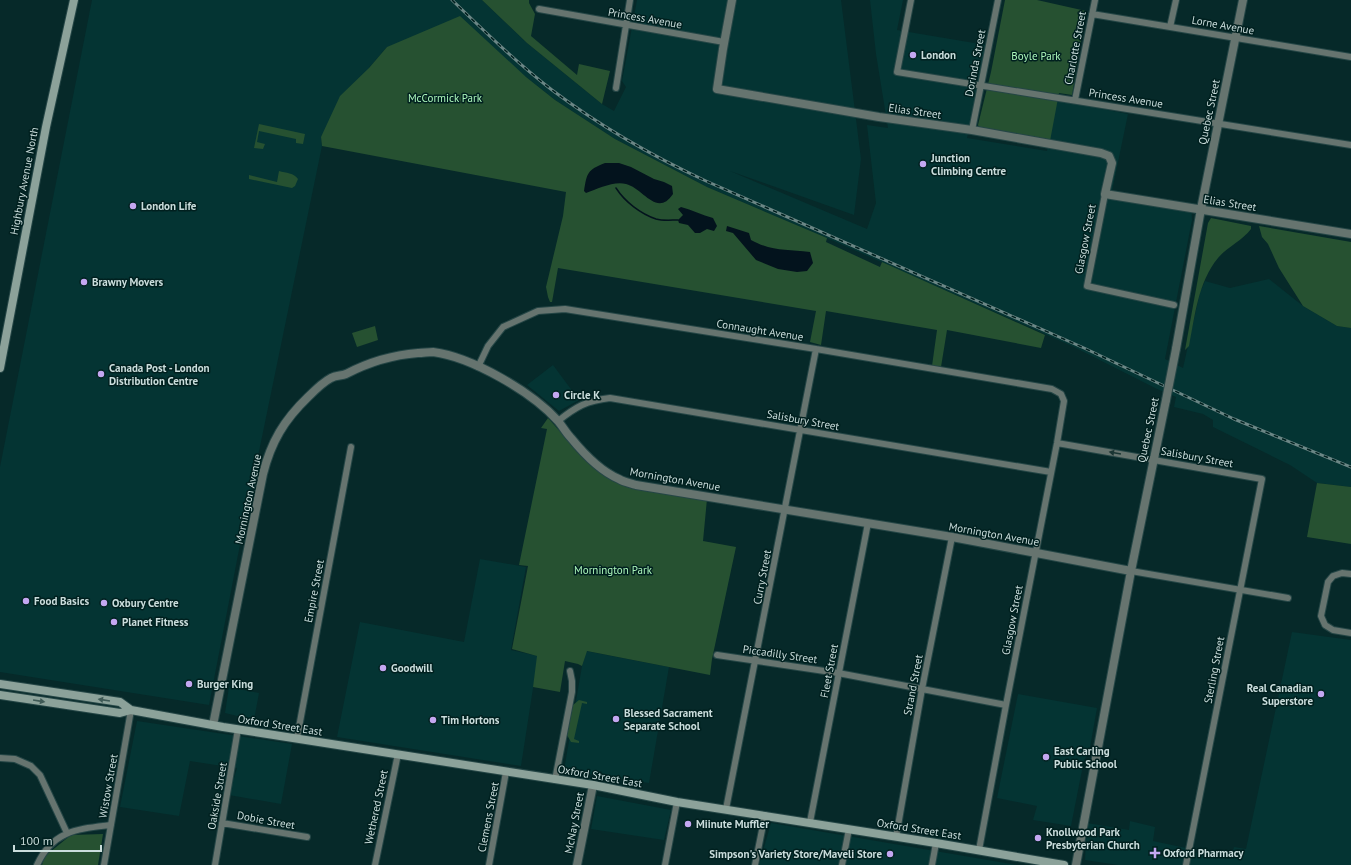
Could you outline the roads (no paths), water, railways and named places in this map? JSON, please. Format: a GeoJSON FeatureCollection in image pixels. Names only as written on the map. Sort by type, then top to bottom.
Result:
{"type":"FeatureCollection","features":[{"type":"Feature","properties":{"kind":"main road","name":"Highbury Avenue North"},"geometry":{"type":"LineString","coordinates":[[0,368],[46,127],[74,0]]}},
{"type":"Feature","properties":{"kind":"main road","name":"Oxford Street East"},"geometry":{"type":"LineString","coordinates":[[0,684],[120,702],[132,710],[213,725],[593,786],[677,802],[979,850],[1022,861],[1064,865]]}},
{"type":"Feature","properties":{"kind":"main road","name":"Oxford Street East"},"geometry":{"type":"LineString","coordinates":[[0,695],[120,713],[132,710]]}},
{"type":"Feature","properties":{"kind":"street"},"geometry":{"type":"LineString","coordinates":[[616,88],[630,0]]}},
{"type":"Feature","properties":{"kind":"street"},"geometry":{"type":"LineString","coordinates":[[724,42],[732,0]]}},
{"type":"Feature","properties":{"kind":"street","name":"Princess Avenue"},"geometry":{"type":"LineString","coordinates":[[911,0],[897,72],[1351,145]]}},
{"type":"Feature","properties":{"kind":"street","name":"Dorinda Street"},"geometry":{"type":"LineString","coordinates":[[972,130],[998,0]]}},
{"type":"Feature","properties":{"kind":"street","name":"Charlotte Street"},"geometry":{"type":"LineString","coordinates":[[1075,100],[1095,0]]}},
{"type":"Feature","properties":{"kind":"street"},"geometry":{"type":"LineString","coordinates":[[1170,27],[1176,0]]}},
{"type":"Feature","properties":{"kind":"street","name":"Quebec Street"},"geometry":{"type":"LineString","coordinates":[[1076,865],[1131,571],[1166,400],[1201,210],[1243,0]]}},
{"type":"Feature","properties":{"kind":"street","name":"Princess Avenue"},"geometry":{"type":"LineString","coordinates":[[539,9],[724,42]]}},
{"type":"Feature","properties":{"kind":"street","name":"Lorne Avenue"},"geometry":{"type":"LineString","coordinates":[[1092,14],[1351,57]]}},
{"type":"Feature","properties":{"kind":"street","name":"Elias Street"},"geometry":{"type":"LineString","coordinates":[[724,42],[717,89],[879,117],[972,130],[1110,156]]}},
{"type":"Feature","properties":{"kind":"street","name":"Glasgow Street"},"geometry":{"type":"LineString","coordinates":[[1110,156],[1112,163],[1087,286],[1174,305]]}},
{"type":"Feature","properties":{"kind":"street","name":"Elias Street"},"geometry":{"type":"LineString","coordinates":[[1105,194],[1351,234]]}},
{"type":"Feature","properties":{"kind":"street","name":"Connaught Avenue"},"geometry":{"type":"LineString","coordinates":[[478,367],[488,346],[503,327],[538,311],[565,309],[816,349],[1052,389],[1061,394]]}},
{"type":"Feature","properties":{"kind":"street","name":"Curry Street"},"geometry":{"type":"LineString","coordinates":[[726,809],[816,349]]}},
{"type":"Feature","properties":{"kind":"street","name":"Mornington Avenue"},"geometry":{"type":"LineString","coordinates":[[213,725],[268,455],[282,428],[291,414],[316,389],[332,377],[344,375],[364,365],[390,357],[431,352],[452,356],[478,367],[509,382],[528,394],[558,421],[571,439],[588,458],[603,470],[619,479],[636,485],[952,537],[1131,571],[1288,598]]}},
{"type":"Feature","properties":{"kind":"street","name":"Glasgow Street"},"geometry":{"type":"LineString","coordinates":[[979,850],[1057,443],[1064,401],[1061,394]]}},
{"type":"Feature","properties":{"kind":"street","name":"Salisbury Street"},"geometry":{"type":"LineString","coordinates":[[558,421],[585,403],[610,398],[1051,472]]}},
{"type":"Feature","properties":{"kind":"street","name":"Salisbury Street"},"geometry":{"type":"LineString","coordinates":[[1057,443],[1262,479]]}},
{"type":"Feature","properties":{"kind":"street","name":"Empire Street"},"geometry":{"type":"LineString","coordinates":[[297,738],[351,447]]}},
{"type":"Feature","properties":{"kind":"street","name":"Sterling Street"},"geometry":{"type":"LineString","coordinates":[[1186,865],[1262,479]]}},
{"type":"Feature","properties":{"kind":"street","name":"Fleet Street"},"geometry":{"type":"LineString","coordinates":[[810,822],[868,523]]}},
{"type":"Feature","properties":{"kind":"street","name":"Strand Street"},"geometry":{"type":"LineString","coordinates":[[896,837],[922,689],[952,537]]}},
{"type":"Feature","properties":{"kind":"street"},"geometry":{"type":"LineString","coordinates":[[1351,574],[1342,573],[1333,576],[1328,582],[1321,616],[1325,625],[1333,630],[1351,633]]}},
{"type":"Feature","properties":{"kind":"street","name":"Piccadilly Street"},"geometry":{"type":"LineString","coordinates":[[717,655],[838,673],[1006,704]]}},
{"type":"Feature","properties":{"kind":"street"},"geometry":{"type":"LineString","coordinates":[[555,780],[572,692],[570,671]]}},
{"type":"Feature","properties":{"kind":"street","name":"Wistow Street"},"geometry":{"type":"LineString","coordinates":[[104,865],[132,710]]}},
{"type":"Feature","properties":{"kind":"street","name":"Oakside Street"},"geometry":{"type":"LineString","coordinates":[[215,865],[238,729]]}},
{"type":"Feature","properties":{"kind":"street","name":"Wethered Street"},"geometry":{"type":"LineString","coordinates":[[375,865],[398,754]]}},
{"type":"Feature","properties":{"kind":"street"},"geometry":{"type":"LineString","coordinates":[[0,758],[15,759],[31,766],[40,775],[67,833]]}},
{"type":"Feature","properties":{"kind":"street","name":"Clemens Street"},"geometry":{"type":"LineString","coordinates":[[489,865],[506,772]]}},
{"type":"Feature","properties":{"kind":"street","name":"McNay Street"},"geometry":{"type":"LineString","coordinates":[[577,865],[593,786]]}},
{"type":"Feature","properties":{"kind":"street"},"geometry":{"type":"LineString","coordinates":[[665,865],[677,802]]}},
{"type":"Feature","properties":{"kind":"street"},"geometry":{"type":"LineString","coordinates":[[755,865],[765,815]]}},
{"type":"Feature","properties":{"kind":"street","name":"Dobie Street"},"geometry":{"type":"LineString","coordinates":[[222,823],[307,838]]}},
{"type":"Feature","properties":{"kind":"street"},"geometry":{"type":"LineString","coordinates":[[37,865],[41,856],[67,833],[82,829],[111,825]]}},
{"type":"Feature","properties":{"kind":"street"},"geometry":{"type":"LineString","coordinates":[[842,865],[849,829]]}},
{"type":"Feature","properties":{"kind":"street"},"geometry":{"type":"LineString","coordinates":[[932,865],[936,843]]}},
{"type":"Feature","properties":{"kind":"water"},"geometry":{"type":"Polygon","coordinates":[[[605,163],[619,163],[664,182],[672,186],[673,194],[667,201],[661,203],[656,202],[650,200],[632,187],[621,183],[606,186],[586,193],[584,191],[587,176],[591,170],[605,163]]]}},
{"type":"Feature","properties":{"kind":"water"},"geometry":{"type":"Polygon","coordinates":[[[681,207],[713,218],[717,226],[714,231],[707,229],[700,233],[695,233],[688,225],[679,223],[678,220],[683,215],[678,209],[681,207]]]}},
{"type":"Feature","properties":{"kind":"water"},"geometry":{"type":"Polygon","coordinates":[[[727,226],[749,233],[751,240],[766,247],[810,252],[813,263],[807,271],[797,272],[778,269],[756,260],[733,233],[726,231],[727,226]]]}},
{"type":"Feature","properties":{"kind":"waterway"},"geometry":{"type":"LineString","coordinates":[[616,188],[629,203],[650,217],[659,220],[678,220]]}},
{"type":"Feature","properties":{"kind":"railway"},"geometry":{"type":"LineString","coordinates":[[452,0],[488,35],[552,90],[627,140],[666,161],[706,181],[1084,348],[1234,419],[1351,467]]}},
{"type":"Feature","properties":{"kind":"place","name":"London"},"geometry":{"type":"Point","coordinates":[913,55]}},
{"type":"Feature","properties":{"kind":"place","name":"Junction Climbing Centre"},"geometry":{"type":"Point","coordinates":[923,164]}},
{"type":"Feature","properties":{"kind":"place","name":"London Life"},"geometry":{"type":"Point","coordinates":[133,206]}},
{"type":"Feature","properties":{"kind":"place","name":"Brawny Movers"},"geometry":{"type":"Point","coordinates":[84,282]}},
{"type":"Feature","properties":{"kind":"place","name":"Canada Post - London Distribution Centre"},"geometry":{"type":"Point","coordinates":[101,374]}},
{"type":"Feature","properties":{"kind":"place","name":"Circle K"},"geometry":{"type":"Point","coordinates":[556,395]}},
{"type":"Feature","properties":{"kind":"place","name":"Food Basics"},"geometry":{"type":"Point","coordinates":[26,601]}},
{"type":"Feature","properties":{"kind":"place","name":"Oxbury Centre"},"geometry":{"type":"Point","coordinates":[104,603]}},
{"type":"Feature","properties":{"kind":"place","name":"Planet Fitness"},"geometry":{"type":"Point","coordinates":[114,622]}},
{"type":"Feature","properties":{"kind":"place","name":"Goodwill"},"geometry":{"type":"Point","coordinates":[383,668]}},
{"type":"Feature","properties":{"kind":"place","name":"Burger King"},"geometry":{"type":"Point","coordinates":[189,684]}},
{"type":"Feature","properties":{"kind":"place","name":"Real Canadian Superstore"},"geometry":{"type":"Point","coordinates":[1321,694]}},
{"type":"Feature","properties":{"kind":"place","name":"Blessed Sacrament Separate School"},"geometry":{"type":"Point","coordinates":[616,719]}},
{"type":"Feature","properties":{"kind":"place","name":"Tim Hortons"},"geometry":{"type":"Point","coordinates":[433,720]}},
{"type":"Feature","properties":{"kind":"place","name":"East Carling Public School"},"geometry":{"type":"Point","coordinates":[1046,757]}},
{"type":"Feature","properties":{"kind":"place","name":"Miinute Muffler"},"geometry":{"type":"Point","coordinates":[688,824]}},
{"type":"Feature","properties":{"kind":"place","name":"Knollwood Park Presbyterian Church"},"geometry":{"type":"Point","coordinates":[1038,838]}},
{"type":"Feature","properties":{"kind":"place","name":"Oxford Pharmacy"},"geometry":{"type":"Point","coordinates":[1155,853]}},
{"type":"Feature","properties":{"kind":"place","name":"Simpson's Variety Store/Maveli Store"},"geometry":{"type":"Point","coordinates":[890,854]}},
{"type":"Feature","properties":{"kind":"park label","name":"Boyle Park"},"geometry":{"type":"Point","coordinates":[1036,56]}},
{"type":"Feature","properties":{"kind":"park label","name":"McCormick Park"},"geometry":{"type":"Point","coordinates":[445,98]}},
{"type":"Feature","properties":{"kind":"park label","name":"Mornington Park"},"geometry":{"type":"Point","coordinates":[613,570]}}]}
